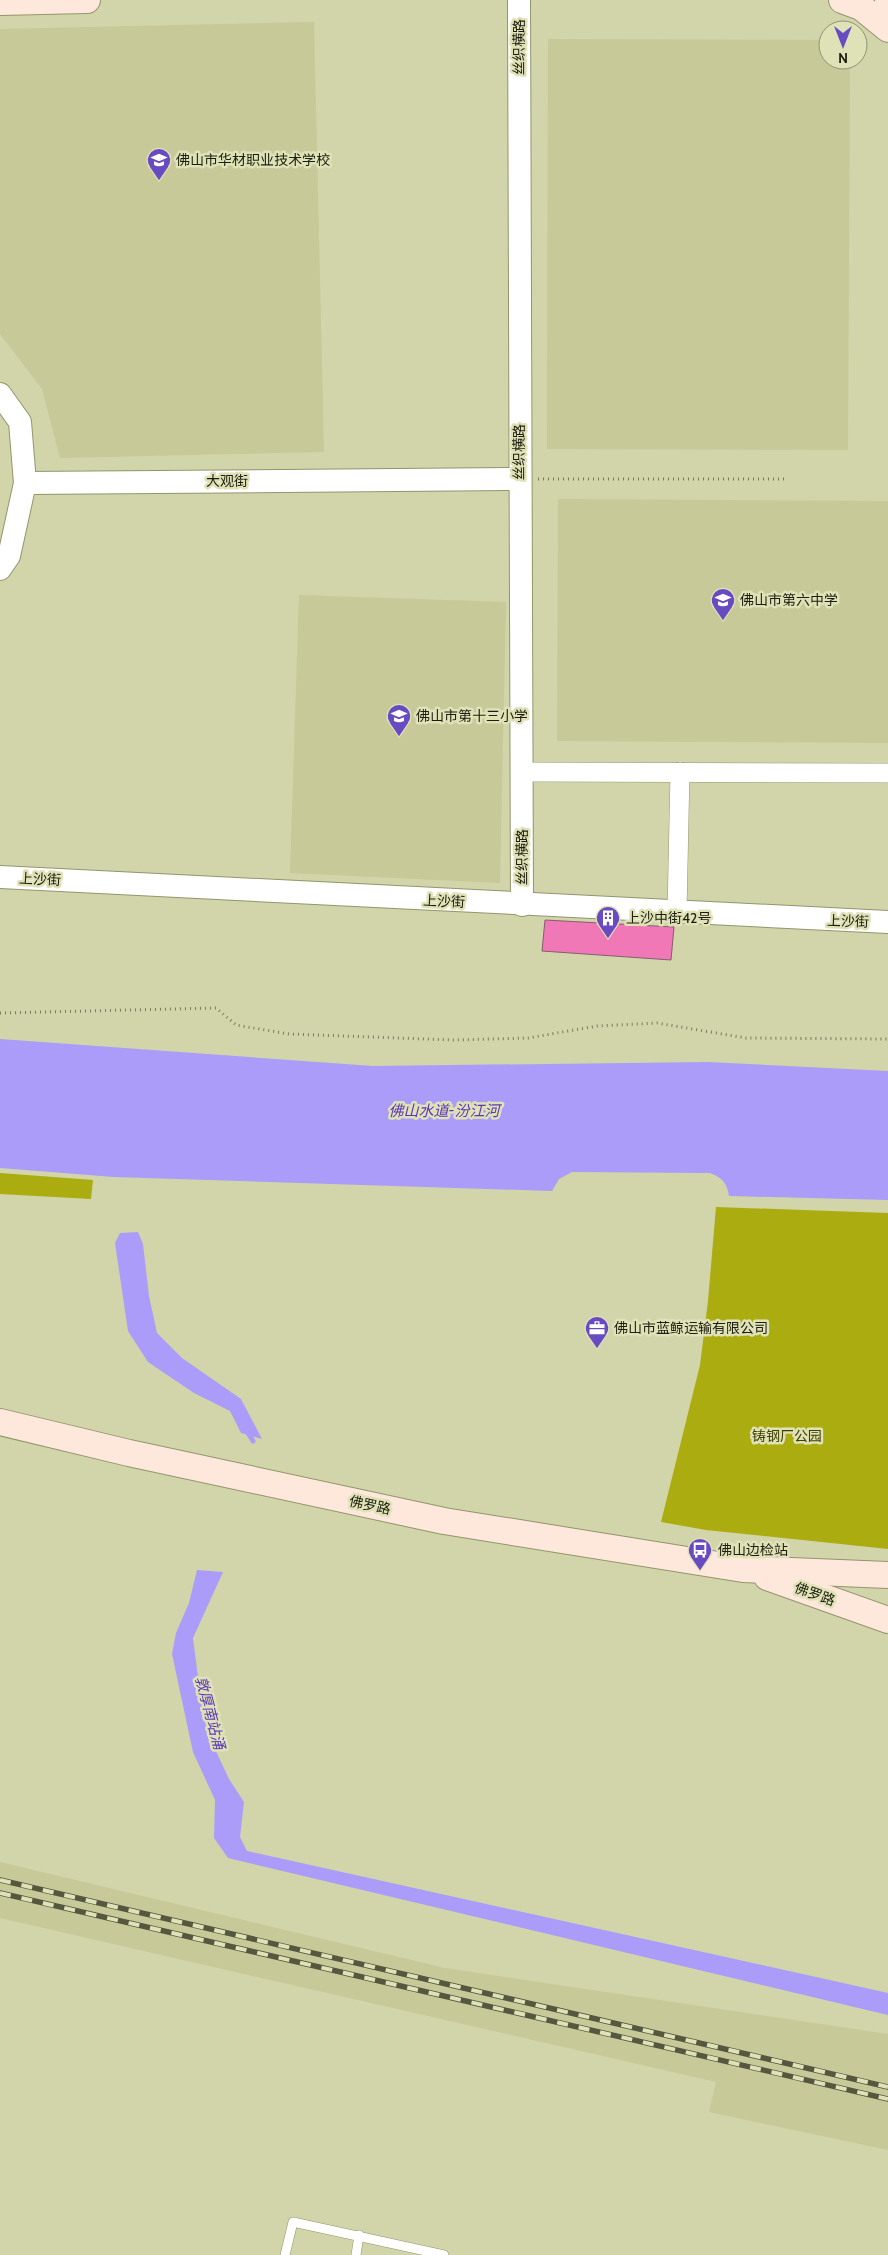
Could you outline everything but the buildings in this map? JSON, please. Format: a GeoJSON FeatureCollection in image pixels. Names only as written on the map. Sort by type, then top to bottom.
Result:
{"type":"FeatureCollection","features":[{"type":"Feature","properties":{"kind":"main road"},"geometry":{"type":"LineString","coordinates":[[0,2],[87,0]]}},
{"type":"Feature","properties":{"kind":"main road"},"geometry":{"type":"LineString","coordinates":[[842,0],[860,7],[888,29]]}},
{"type":"Feature","properties":{"kind":"main road","name":"佛罗路"},"geometry":{"type":"LineString","coordinates":[[0,1422],[129,1453],[444,1521],[743,1569],[888,1575]]}},
{"type":"Feature","properties":{"kind":"main road","name":"佛罗路"},"geometry":{"type":"LineString","coordinates":[[743,1569],[888,1620]]}},
{"type":"Feature","properties":{"kind":"street","name":"丝织横路"},"geometry":{"type":"LineString","coordinates":[[519,0],[519,480],[522,905]]}},
{"type":"Feature","properties":{"kind":"street"},"geometry":{"type":"LineString","coordinates":[[0,394],[20,422],[25,483],[9,556],[0,570]]}},
{"type":"Feature","properties":{"kind":"street","name":"大观街"},"geometry":{"type":"LineString","coordinates":[[25,483],[519,480]]}},
{"type":"Feature","properties":{"kind":"street"},"geometry":{"type":"LineString","coordinates":[[521,772],[888,773]]}},
{"type":"Feature","properties":{"kind":"street"},"geometry":{"type":"LineString","coordinates":[[677,913],[680,772]]}},
{"type":"Feature","properties":{"kind":"street","name":"上沙街"},"geometry":{"type":"LineString","coordinates":[[0,877],[677,913],[888,922]]}},
{"type":"Feature","properties":{"kind":"lane"},"geometry":{"type":"LineString","coordinates":[[285,2255],[293,2222],[444,2255]]}},
{"type":"Feature","properties":{"kind":"lane"},"geometry":{"type":"LineString","coordinates":[[356,2255],[359,2235]]}},
{"type":"Feature","properties":{"kind":"path"},"geometry":{"type":"LineString","coordinates":[[519,480],[786,479]]}},
{"type":"Feature","properties":{"kind":"path"},"geometry":{"type":"LineString","coordinates":[[0,1013],[216,1008],[236,1025],[288,1034],[454,1040],[528,1038],[597,1026],[656,1022],[746,1038],[888,1039]]}},
{"type":"Feature","properties":{"kind":"shaded area","name":"佛山市华材职业技术学校"},"geometry":{"type":"Polygon","coordinates":[[[314,22],[324,452],[60,458],[42,389],[0,334],[0,29],[314,22]]]}},
{"type":"Feature","properties":{"kind":"shaded area"},"geometry":{"type":"Polygon","coordinates":[[[548,39],[818,40],[818,70],[850,70],[848,450],[547,449],[548,39]]]}},
{"type":"Feature","properties":{"kind":"shaded area","name":"佛山市第六中学"},"geometry":{"type":"Polygon","coordinates":[[[558,499],[888,501],[888,743],[557,741],[558,499]]]}},
{"type":"Feature","properties":{"kind":"shaded area","name":"佛山市第十三小学"},"geometry":{"type":"Polygon","coordinates":[[[299,595],[506,602],[500,883],[290,873],[299,595]]]}},
{"type":"Feature","properties":{"kind":"shaded area"},"geometry":{"type":"Polygon","coordinates":[[[0,1862],[445,1968],[888,2034],[888,2150],[709,2112],[716,2082],[0,1918],[0,1862]]]}},
{"type":"Feature","properties":{"kind":"green space"},"geometry":{"type":"Polygon","coordinates":[[[0,1173],[93,1180],[91,1199],[0,1194],[0,1173]]]}},
{"type":"Feature","properties":{"kind":"green space","name":"铸钢厂公园"},"geometry":{"type":"Polygon","coordinates":[[[716,1207],[888,1213],[888,1549],[706,1530],[661,1522],[700,1365],[708,1301],[716,1207]]]}},
{"type":"Feature","properties":{"kind":"water","name":"佛山水道-汾江河"},"geometry":{"type":"Polygon","coordinates":[[[0,1039],[373,1066],[708,1062],[888,1071],[888,1200],[729,1196],[723,1181],[710,1173],[572,1172],[559,1179],[552,1191],[114,1177],[0,1168],[0,1039]]]}},
{"type":"Feature","properties":{"kind":"water"},"geometry":{"type":"Polygon","coordinates":[[[138,1232],[143,1244],[149,1296],[157,1333],[182,1358],[241,1399],[262,1439],[241,1433],[230,1411],[194,1393],[148,1362],[128,1331],[115,1243],[120,1233],[138,1232]]]}},
{"type":"Feature","properties":{"kind":"water"},"geometry":{"type":"Polygon","coordinates":[[[197,1570],[223,1572],[193,1638],[200,1693],[214,1747],[229,1779],[244,1802],[240,1837],[247,1851],[888,1993],[888,2015],[228,1858],[214,1838],[215,1800],[193,1752],[172,1654],[176,1633],[189,1603],[197,1570]]]}},
{"type":"Feature","properties":{"kind":"waterway","name":"敦厚南站涌"},"geometry":{"type":"LineString","coordinates":[[247,1431],[253,1441]]}},
{"type":"Feature","properties":{"kind":"railway"},"geometry":{"type":"LineString","coordinates":[[0,1880],[888,2087]]}},
{"type":"Feature","properties":{"kind":"railway"},"geometry":{"type":"LineString","coordinates":[[0,1893],[888,2099]]}},
{"type":"Feature","properties":{"kind":"place","name":"佛山市华材职业技术学校"},"geometry":{"type":"Point","coordinates":[159,181]}},
{"type":"Feature","properties":{"kind":"place","name":"佛山市第六中学"},"geometry":{"type":"Point","coordinates":[723,621]}},
{"type":"Feature","properties":{"kind":"place","name":"佛山市第十三小学"},"geometry":{"type":"Point","coordinates":[399,737]}},
{"type":"Feature","properties":{"kind":"place","name":"上沙中街42号"},"geometry":{"type":"Point","coordinates":[608,939]}},
{"type":"Feature","properties":{"kind":"place","name":"佛山市蓝鲸运输有限公司"},"geometry":{"type":"Point","coordinates":[597,1349]}},
{"type":"Feature","properties":{"kind":"place","name":"佛山边检站"},"geometry":{"type":"Point","coordinates":[700,1571]}}]}
